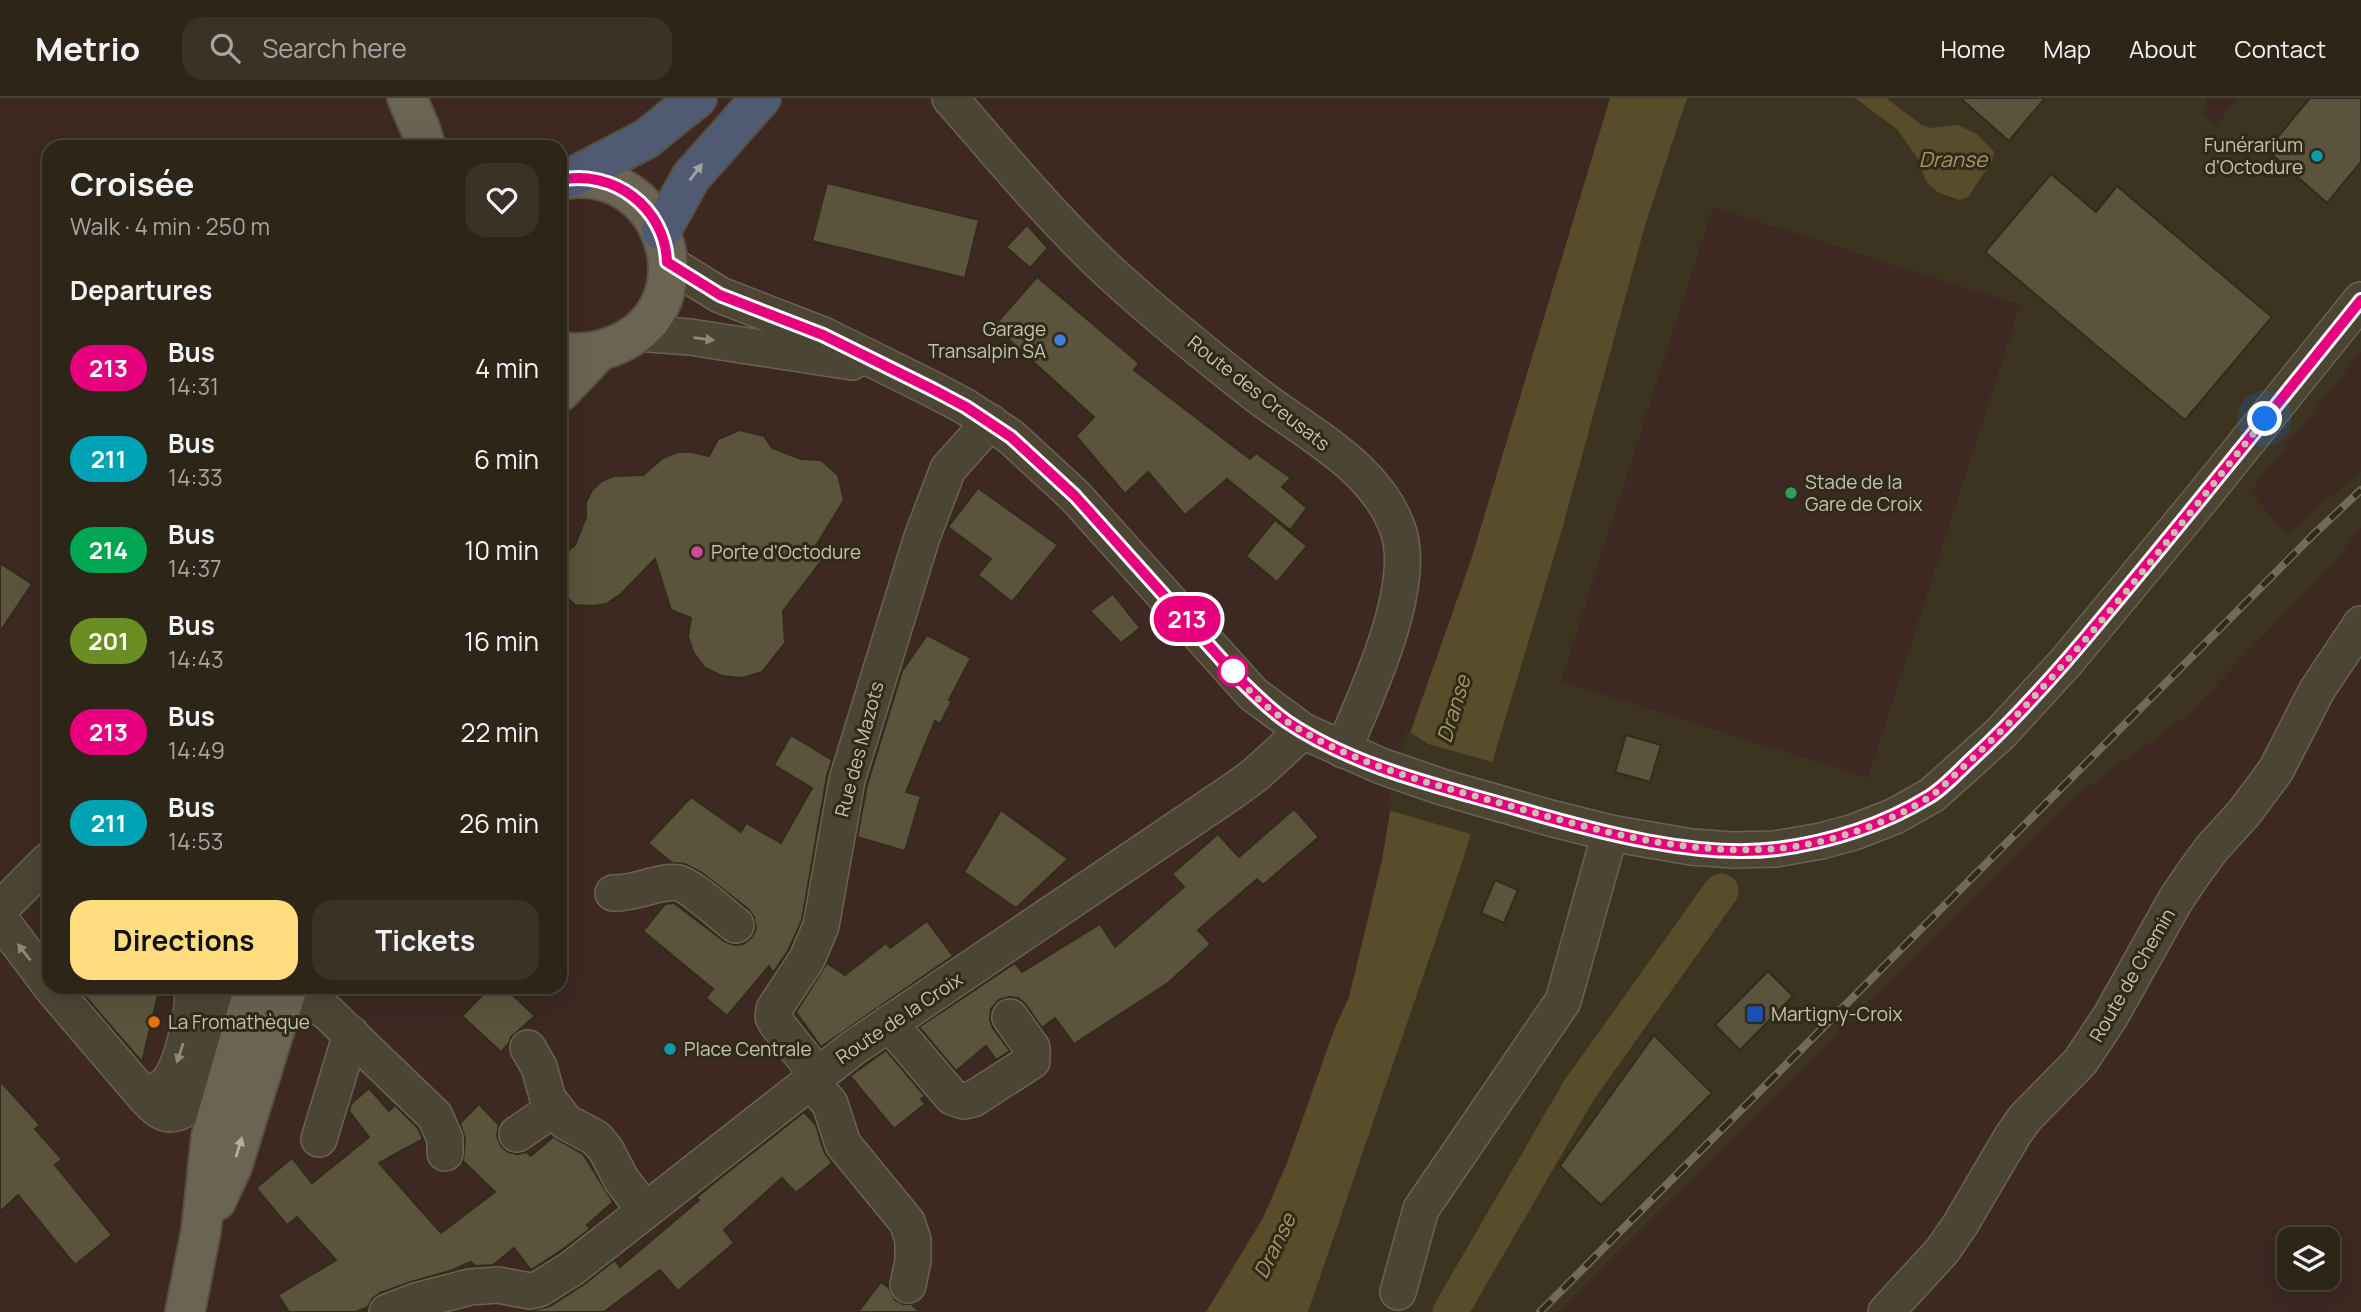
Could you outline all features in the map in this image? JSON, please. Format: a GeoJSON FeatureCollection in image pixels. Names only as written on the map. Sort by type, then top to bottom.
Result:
{"type":"FeatureCollection","features":[{"type":"Feature","properties":{"kind":"highway"},"geometry":{"type":"LineString","coordinates":[[567,178],[646,139],[697,98]]}},
{"type":"Feature","properties":{"kind":"highway"},"geometry":{"type":"LineString","coordinates":[[664,247],[691,177],[761,98]]}},
{"type":"Feature","properties":{"kind":"main road"},"geometry":{"type":"LineString","coordinates":[[415,130],[439,140]]}},
{"type":"Feature","properties":{"kind":"main road"},"geometry":{"type":"LineString","coordinates":[[567,178],[605,180],[645,206],[664,247],[668,273],[661,301],[646,325],[636,333],[623,342],[599,351],[567,352]]}},
{"type":"Feature","properties":{"kind":"main road"},"geometry":{"type":"LineString","coordinates":[[567,385],[599,351]]}},
{"type":"Feature","properties":{"kind":"main road"},"geometry":{"type":"LineString","coordinates":[[186,1312],[201,1231],[232,1167],[275,994]]}},
{"type":"Feature","properties":{"kind":"street","name":"Route des Creusats"},"geometry":{"type":"LineString","coordinates":[[950,98],[1041,203],[1114,276],[1254,393],[1343,458],[1377,492],[1389,511],[1399,534],[1402,581],[1382,650],[1343,750]]}},
{"type":"Feature","properties":{"kind":"street"},"geometry":{"type":"LineString","coordinates":[[664,247],[720,295],[813,331],[887,367],[978,415],[1030,453],[1075,496],[1253,694],[1303,731],[1381,766],[1504,804],[1610,833],[1691,847],[1733,850],[1775,849],[1854,832],[1895,816],[1932,795],[2000,734],[2067,661],[2361,300]]}},
{"type":"Feature","properties":{"kind":"street"},"geometry":{"type":"LineString","coordinates":[[636,333],[716,341],[887,367]]}},
{"type":"Feature","properties":{"kind":"street","name":"Rue des Mazots"},"geometry":{"type":"LineString","coordinates":[[814,1077],[773,1017],[774,1009],[807,959],[821,926],[847,780],[922,537],[948,469],[959,454],[978,415]]}},
{"type":"Feature","properties":{"kind":"street","name":"Route de Chemin"},"geometry":{"type":"LineString","coordinates":[[1886,1312],[1942,1251],[2025,1118],[2080,1062],[2193,874],[2276,770],[2317,690],[2361,624]]}},
{"type":"Feature","properties":{"kind":"street","name":"Route de la Croix"},"geometry":{"type":"LineString","coordinates":[[514,1301],[550,1283],[814,1077],[889,1023],[1233,791],[1255,775],[1303,731]]}},
{"type":"Feature","properties":{"kind":"street"},"geometry":{"type":"LineString","coordinates":[[1398,1292],[1421,1209],[1563,1001],[1610,833]]}},
{"type":"Feature","properties":{"kind":"street"},"geometry":{"type":"LineString","coordinates":[[0,909],[42,867]]}},
{"type":"Feature","properties":{"kind":"street"},"geometry":{"type":"LineString","coordinates":[[613,893],[625,894],[678,883],[688,887],[736,925]]}},
{"type":"Feature","properties":{"kind":"street"},"geometry":{"type":"LineString","coordinates":[[0,919],[42,975]]}},
{"type":"Feature","properties":{"kind":"street"},"geometry":{"type":"LineString","coordinates":[[57,994],[145,1097],[163,1113],[173,1115],[191,1105],[195,1096],[225,994]]}},
{"type":"Feature","properties":{"kind":"street"},"geometry":{"type":"LineString","coordinates":[[145,1097],[168,1082],[175,1070],[192,1014],[192,994]]}},
{"type":"Feature","properties":{"kind":"street"},"geometry":{"type":"LineString","coordinates":[[290,994],[327,1012],[435,1115],[445,1139],[445,1153]]}},
{"type":"Feature","properties":{"kind":"street"},"geometry":{"type":"LineString","coordinates":[[889,1023],[952,1097],[964,1101],[974,1099],[1032,1061],[1032,1048],[1010,1017]]}},
{"type":"Feature","properties":{"kind":"street"},"geometry":{"type":"LineString","coordinates":[[319,1139],[351,1034]]}},
{"type":"Feature","properties":{"kind":"street"},"geometry":{"type":"LineString","coordinates":[[528,1048],[539,1068],[544,1091],[555,1108],[566,1122],[596,1138],[606,1150],[621,1179],[645,1210]]}},
{"type":"Feature","properties":{"kind":"street"},"geometry":{"type":"LineString","coordinates":[[814,1077],[830,1104],[843,1144],[907,1222],[913,1240],[913,1261],[908,1284]]}},
{"type":"Feature","properties":{"kind":"street"},"geometry":{"type":"LineString","coordinates":[[517,1134],[555,1108]]}},
{"type":"Feature","properties":{"kind":"street"},"geometry":{"type":"LineString","coordinates":[[387,1312],[416,1301],[470,1287],[498,1285],[514,1301]]}},
{"type":"Feature","properties":{"kind":"shaded area"},"geometry":{"type":"Polygon","coordinates":[[[0,98],[1653,98],[1253,1312],[0,1312],[0,98]]]}},
{"type":"Feature","properties":{"kind":"shaded area"},"geometry":{"type":"Polygon","coordinates":[[[2207,98],[2238,98],[2216,125],[2204,115],[2207,98]]]}},
{"type":"Feature","properties":{"kind":"shaded area","name":"Stade de la Gare de Croix"},"geometry":{"type":"Polygon","coordinates":[[[1713,207],[2020,305],[1868,778],[1561,681],[1713,207]]]}},
{"type":"Feature","properties":{"kind":"shaded area"},"geometry":{"type":"Polygon","coordinates":[[[2361,352],[2361,471],[2287,534],[2250,492],[2361,352]]]}},
{"type":"Feature","properties":{"kind":"shaded area"},"geometry":{"type":"Polygon","coordinates":[[[2361,528],[2361,1312],[1558,1312],[2068,802],[2186,716],[2330,567],[2361,528]]]}},
{"type":"Feature","properties":{"kind":"water","name":"Dranse"},"geometry":{"type":"Polygon","coordinates":[[[1610,98],[1687,98],[1646,222],[1561,533],[1463,860],[1308,1312],[1206,1312],[1263,1218],[1287,1163],[1334,1030],[1349,997],[1382,860],[1397,770],[1471,560],[1610,98]]]}},
{"type":"Feature","properties":{"kind":"water","name":"Dranse"},"geometry":{"type":"Polygon","coordinates":[[[1855,98],[1886,98],[1920,124],[1930,128],[1958,125],[1977,134],[1994,152],[1992,161],[1968,197],[1960,200],[1939,193],[1927,183],[1917,157],[1897,129],[1855,98]]]}},
{"type":"Feature","properties":{"kind":"pier"},"geometry":{"type":"Polygon","coordinates":[[[1407,730],[1428,744],[1496,763],[1474,835],[1388,810],[1393,770],[1407,730]]]}},
{"type":"Feature","properties":{"kind":"building"},"geometry":{"type":"Polygon","coordinates":[[[1960,98],[2045,98],[2009,141],[1960,98]]]}},
{"type":"Feature","properties":{"kind":"building","name":"Funérarium d'Octodure"},"geometry":{"type":"Polygon","coordinates":[[[2310,98],[2361,98],[2361,162],[2327,203],[2267,150],[2310,98]]]}},
{"type":"Feature","properties":{"kind":"building"},"geometry":{"type":"Polygon","coordinates":[[[2051,174],[2096,212],[2117,186],[2272,317],[2185,420],[1985,252],[2051,174]]]}},
{"type":"Feature","properties":{"kind":"building"},"geometry":{"type":"Polygon","coordinates":[[[827,183],[979,220],[965,278],[812,241],[827,183]]]}},
{"type":"Feature","properties":{"kind":"building"},"geometry":{"type":"Polygon","coordinates":[[[1027,225],[1048,248],[1030,268],[1006,247],[1027,225]]]}},
{"type":"Feature","properties":{"kind":"building"},"geometry":{"type":"Polygon","coordinates":[[[1037,277],[1139,363],[1134,370],[1250,459],[1256,453],[1291,478],[1282,487],[1307,508],[1290,530],[1227,479],[1185,515],[1148,472],[1125,494],[1076,436],[1094,417],[994,326],[1037,277]]]}},
{"type":"Feature","properties":{"kind":"building","name":"Porte d'Octodure"},"geometry":{"type":"Polygon","coordinates":[[[740,430],[764,436],[772,448],[801,459],[821,460],[838,475],[844,500],[814,549],[832,547],[783,611],[785,643],[762,672],[743,678],[722,676],[705,668],[693,652],[688,636],[691,618],[671,610],[655,559],[621,594],[606,604],[575,605],[567,598],[567,552],[575,545],[586,517],[586,502],[592,490],[602,481],[614,476],[643,475],[663,458],[677,452],[709,456],[718,439],[740,430]]]}},
{"type":"Feature","properties":{"kind":"building"},"geometry":{"type":"Polygon","coordinates":[[[978,488],[1058,545],[1012,602],[978,575],[991,559],[948,527],[978,488]]]}},
{"type":"Feature","properties":{"kind":"building"},"geometry":{"type":"Polygon","coordinates":[[[1275,520],[1307,546],[1277,582],[1246,556],[1275,520]]]}},
{"type":"Feature","properties":{"kind":"building"},"geometry":{"type":"Polygon","coordinates":[[[0,563],[32,584],[0,632],[0,563]]]}},
{"type":"Feature","properties":{"kind":"building"},"geometry":{"type":"Polygon","coordinates":[[[1113,594],[1140,628],[1121,643],[1090,611],[1113,594]]]}},
{"type":"Feature","properties":{"kind":"building"},"geometry":{"type":"Polygon","coordinates":[[[927,635],[971,658],[940,724],[935,721],[906,792],[921,796],[905,851],[857,837],[867,785],[902,671],[927,635]]]}},
{"type":"Feature","properties":{"kind":"building"},"geometry":{"type":"Polygon","coordinates":[[[791,735],[832,760],[802,920],[789,949],[773,973],[769,966],[727,1016],[706,998],[713,989],[643,931],[665,904],[674,903],[724,941],[734,945],[743,944],[751,938],[756,929],[754,917],[748,909],[702,873],[685,864],[672,863],[648,843],[691,797],[741,832],[746,823],[781,843],[812,788],[774,765],[791,735]]]}},
{"type":"Feature","properties":{"kind":"building"},"geometry":{"type":"Polygon","coordinates":[[[1626,735],[1661,745],[1650,782],[1615,772],[1626,735]]]}},
{"type":"Feature","properties":{"kind":"building"},"geometry":{"type":"Polygon","coordinates":[[[1294,809],[1319,837],[1263,885],[1257,879],[1198,930],[1211,944],[1168,983],[1074,1044],[1055,1018],[1042,1028],[1026,1005],[1018,998],[1009,997],[999,1000],[991,1009],[990,1020],[1010,1051],[996,1060],[986,1046],[956,1071],[919,1027],[1015,963],[1022,972],[1100,924],[1115,947],[1184,887],[1172,874],[1218,834],[1239,857],[1294,809]]]}},
{"type":"Feature","properties":{"kind":"building"},"geometry":{"type":"Polygon","coordinates":[[[1001,810],[1068,859],[1016,908],[964,872],[1001,810]]]}},
{"type":"Feature","properties":{"kind":"building"},"geometry":{"type":"Polygon","coordinates":[[[1495,880],[1518,890],[1504,923],[1481,913],[1495,880]]]}},
{"type":"Feature","properties":{"kind":"building"},"geometry":{"type":"Polygon","coordinates":[[[927,921],[953,956],[821,1047],[796,1012],[827,963],[845,975],[886,943],[890,948],[927,921]]]}},
{"type":"Feature","properties":{"kind":"building"},"geometry":{"type":"Polygon","coordinates":[[[1768,971],[1793,996],[1740,1050],[1715,1025],[1768,971]]]}},
{"type":"Feature","properties":{"kind":"building"},"geometry":{"type":"Polygon","coordinates":[[[83,994],[158,994],[142,1062],[83,994]]]}},
{"type":"Feature","properties":{"kind":"building"},"geometry":{"type":"Polygon","coordinates":[[[483,994],[511,994],[535,1016],[511,1037],[501,1052],[462,1016],[483,994]]]}},
{"type":"Feature","properties":{"kind":"building"},"geometry":{"type":"Polygon","coordinates":[[[1654,1035],[1712,1093],[1601,1205],[1560,1166],[1654,1035]]]}},
{"type":"Feature","properties":{"kind":"building"},"geometry":{"type":"Polygon","coordinates":[[[886,1050],[925,1096],[921,1099],[925,1104],[894,1129],[850,1076],[886,1050]]]}},
{"type":"Feature","properties":{"kind":"building"},"geometry":{"type":"Polygon","coordinates":[[[0,1081],[40,1125],[35,1129],[62,1159],[55,1165],[112,1235],[75,1265],[18,1195],[0,1212],[0,1081]]]}},
{"type":"Feature","properties":{"kind":"building"},"geometry":{"type":"Polygon","coordinates":[[[369,1088],[389,1111],[395,1105],[418,1128],[423,1139],[379,1163],[441,1233],[495,1192],[463,1161],[465,1139],[460,1123],[479,1104],[499,1125],[497,1136],[501,1146],[508,1152],[526,1152],[531,1156],[553,1137],[583,1154],[613,1202],[587,1225],[590,1229],[531,1270],[514,1248],[493,1265],[475,1266],[471,1262],[380,1293],[372,1299],[368,1307],[356,1312],[289,1312],[278,1295],[336,1260],[297,1217],[287,1225],[256,1188],[292,1158],[312,1183],[369,1137],[349,1111],[351,1104],[369,1088]]]}},
{"type":"Feature","properties":{"kind":"building"},"geometry":{"type":"Polygon","coordinates":[[[804,1112],[816,1125],[824,1151],[832,1163],[796,1193],[782,1178],[724,1230],[734,1243],[678,1291],[660,1270],[604,1312],[527,1312],[550,1306],[615,1260],[620,1267],[699,1200],[696,1198],[709,1187],[804,1112]]]}},
{"type":"Feature","properties":{"kind":"building"},"geometry":{"type":"Polygon","coordinates":[[[881,1282],[889,1288],[895,1300],[911,1304],[920,1312],[858,1312],[881,1282]]]}},
{"type":"Feature","properties":{"kind":"waterway"},"geometry":{"type":"LineString","coordinates":[[1450,1312],[1579,1090],[1721,891]]}},
{"type":"Feature","properties":{"kind":"railway"},"geometry":{"type":"LineString","coordinates":[[1540,1312],[2314,534],[2361,490]]}},
{"type":"Feature","properties":{"kind":"bus line","name":"213"},"geometry":{"type":"LineString","coordinates":[[567,178],[605,180],[634,196],[645,206],[662,231],[667,262],[701,285],[743,305],[823,335],[966,407],[1011,437],[1075,496],[1239,679],[1269,707],[1303,731],[1381,766],[1442,787],[1550,818],[1610,833],[1691,847],[1733,850],[1775,849],[1854,832],[1895,816],[1932,795],[2000,734],[2067,661],[2361,300]]}},
{"type":"Feature","properties":{"kind":"place","name":"Funérarium d'Octodure"},"geometry":{"type":"Point","coordinates":[2317,156]}},
{"type":"Feature","properties":{"kind":"place","name":"Garage Transalpin SA"},"geometry":{"type":"Point","coordinates":[1060,340]}},
{"type":"Feature","properties":{"kind":"place","name":"Stade de la Gare de Croix"},"geometry":{"type":"Point","coordinates":[1791,493]}},
{"type":"Feature","properties":{"kind":"place","name":"Porte d'Octodure"},"geometry":{"type":"Point","coordinates":[697,552]}},
{"type":"Feature","properties":{"kind":"place","name":"Martigny-Croix"},"geometry":{"type":"Point","coordinates":[1755,1014]}},
{"type":"Feature","properties":{"kind":"place","name":"La Fromathèque"},"geometry":{"type":"Point","coordinates":[154,1022]}},
{"type":"Feature","properties":{"kind":"place","name":"Place Centrale"},"geometry":{"type":"Point","coordinates":[670,1049]}},
{"type":"Feature","properties":{"kind":"route"},"geometry":{"type":"LineString","coordinates":[[1233,671],[1269,707],[1303,731],[1381,766],[1442,787],[1610,833],[1691,847],[1775,849],[1821,841],[1895,816],[1932,795],[2000,734],[2067,661],[2265,419]]}}]}
